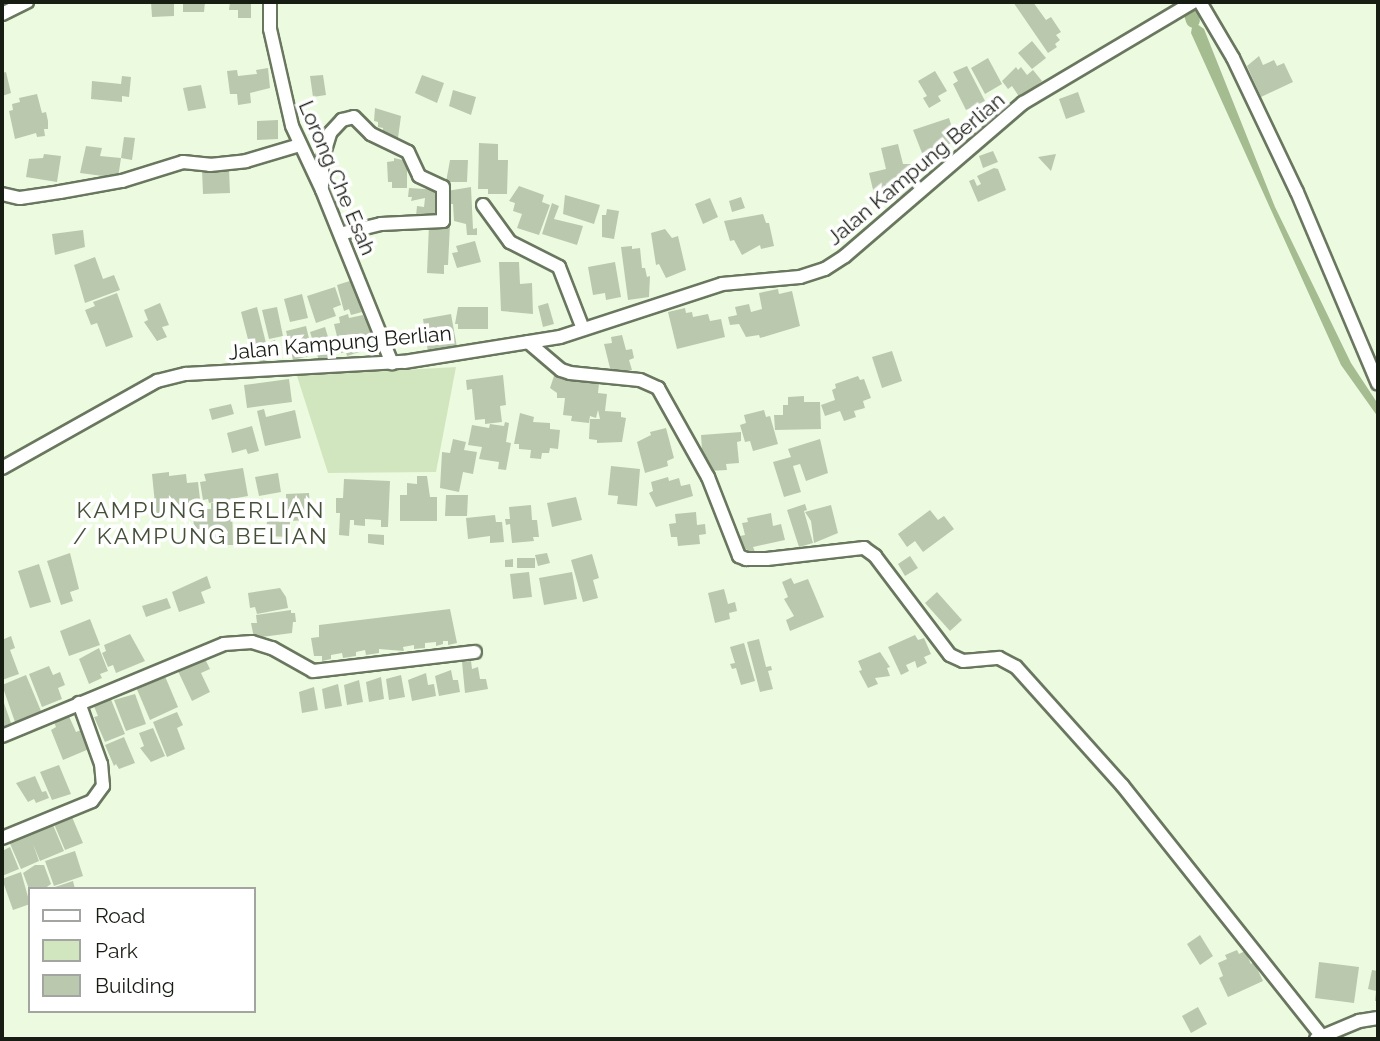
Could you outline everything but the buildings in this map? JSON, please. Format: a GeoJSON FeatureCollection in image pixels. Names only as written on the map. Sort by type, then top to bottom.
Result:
{"type":"FeatureCollection","features":[{"type":"Feature","properties":{"kind":"street"},"geometry":{"type":"LineString","coordinates":[[2,14],[27,2]]}},
{"type":"Feature","properties":{"kind":"street","name":"Lorong Che Esah"},"geometry":{"type":"LineString","coordinates":[[270,2],[270,29],[284,98],[300,145],[322,190],[392,363]]}},
{"type":"Feature","properties":{"kind":"street","name":"Jalan Kampung Berlian"},"geometry":{"type":"LineString","coordinates":[[2,468],[157,381],[186,374],[392,363],[528,342],[583,329],[722,284],[800,277],[825,269],[866,239],[1023,103],[1193,2]]}},
{"type":"Feature","properties":{"kind":"street"},"geometry":{"type":"LineString","coordinates":[[1200,2],[1233,58],[1297,192],[1378,384]]}},
{"type":"Feature","properties":{"kind":"street"},"geometry":{"type":"LineString","coordinates":[[322,190],[322,160],[330,133],[342,120],[354,117],[371,134],[408,152],[419,176],[443,187],[443,221],[381,224],[340,234]]}},
{"type":"Feature","properties":{"kind":"street"},"geometry":{"type":"LineString","coordinates":[[2,194],[20,198],[60,192],[121,181],[183,162],[210,165],[246,161],[300,145]]}},
{"type":"Feature","properties":{"kind":"street"},"geometry":{"type":"LineString","coordinates":[[483,205],[510,242],[559,267],[583,329]]}},
{"type":"Feature","properties":{"kind":"street"},"geometry":{"type":"LineString","coordinates":[[528,342],[561,370],[640,380],[658,388],[708,477],[739,556],[746,559],[767,559],[864,548],[875,556],[950,655],[964,661],[999,658],[1016,667],[1122,785],[1318,1037],[1378,1018]]}},
{"type":"Feature","properties":{"kind":"street"},"geometry":{"type":"LineString","coordinates":[[2,736],[224,644],[253,642],[313,671],[475,652]]}},
{"type":"Feature","properties":{"kind":"street"},"geometry":{"type":"LineString","coordinates":[[2,838],[92,801],[103,786],[101,764],[79,703]]}},
{"type":"Feature","properties":{"kind":"green space"},"geometry":{"type":"Polygon","coordinates":[[[456,367],[436,472],[328,473],[297,376],[456,367]]]}},
{"type":"Feature","properties":{"kind":"shaded area"},"geometry":{"type":"Polygon","coordinates":[[[1193,21],[1204,29],[1275,207],[1351,363],[1378,404],[1378,417],[1341,365],[1191,33],[1193,21]]]}},
{"type":"Feature","properties":{"kind":"waterway"},"geometry":{"type":"LineString","coordinates":[[1190,11],[1193,21]]}},
{"type":"Feature","properties":{"kind":"district","name":"KAMPUNG BERLIAN / KAMPUNG BELIAN"},"geometry":{"type":"Point","coordinates":[201,523]}}]}
